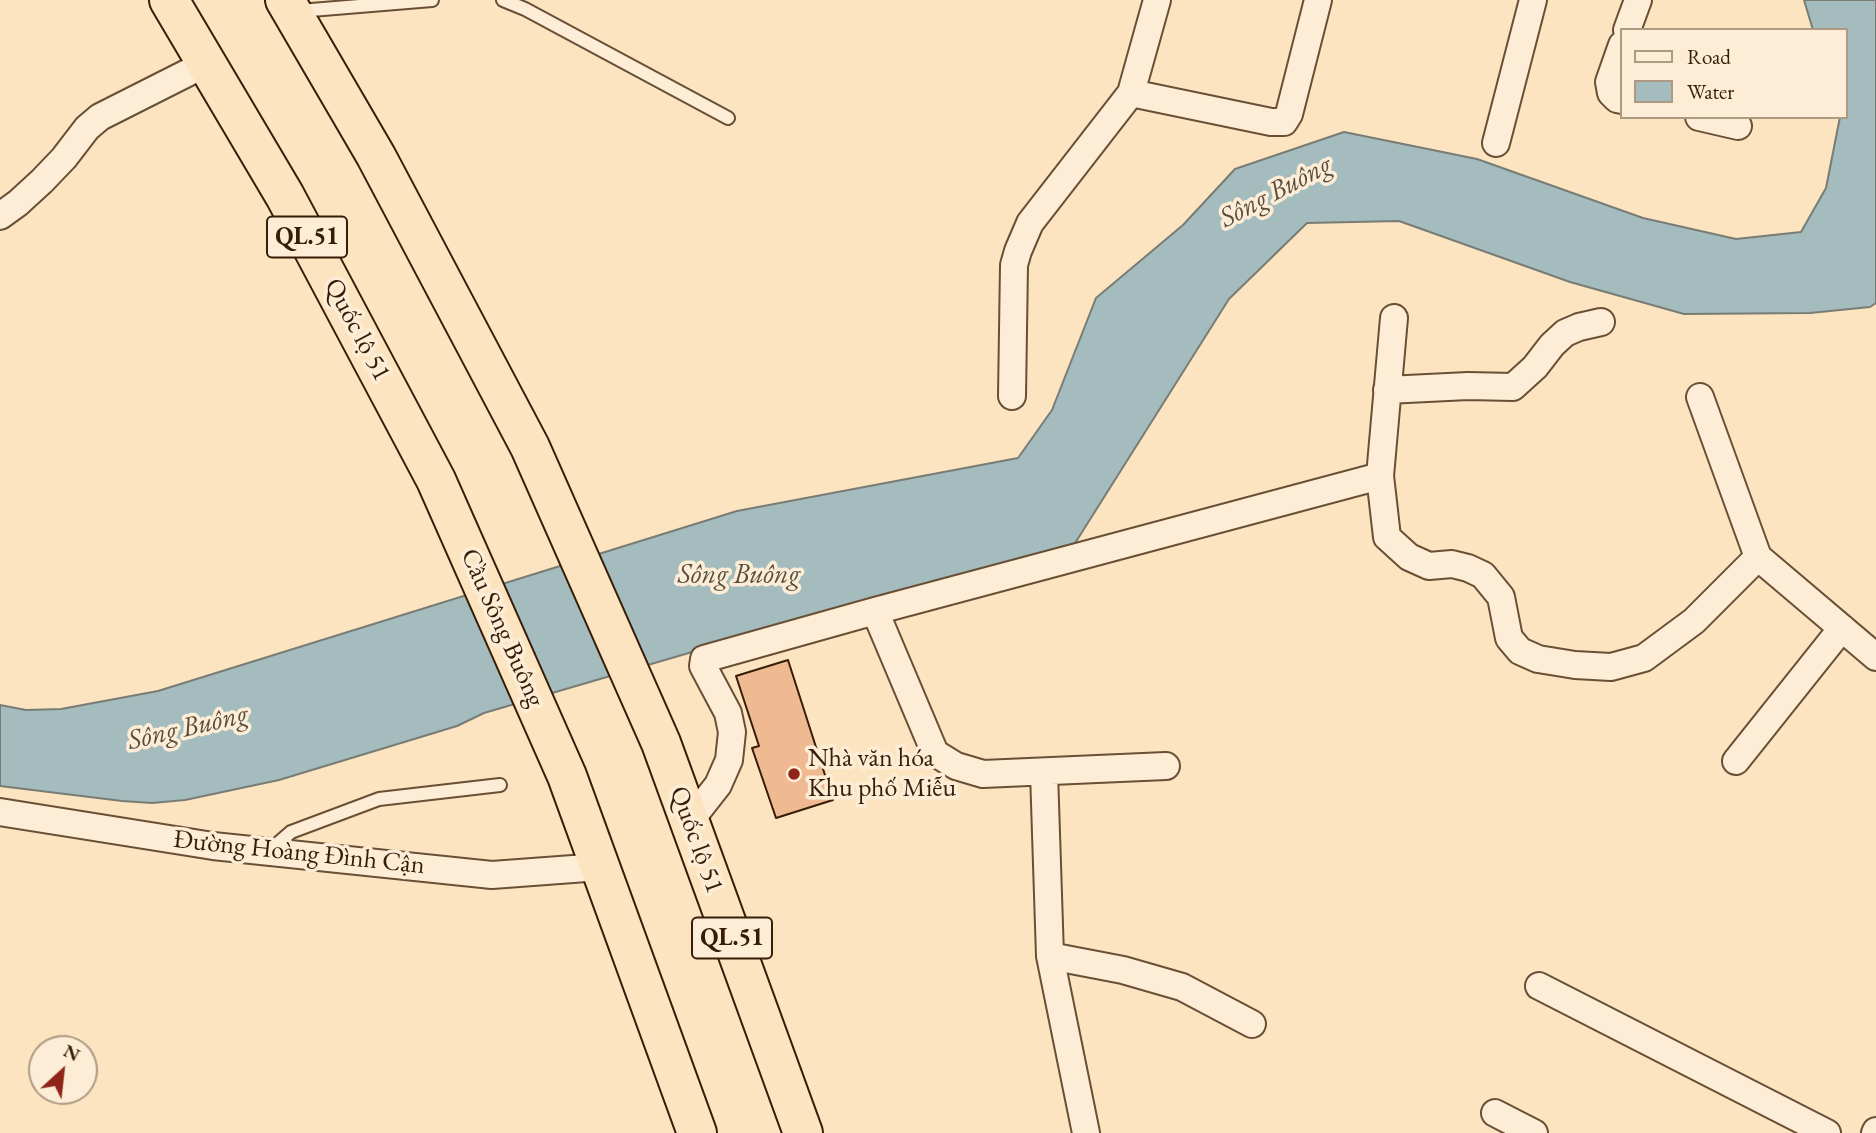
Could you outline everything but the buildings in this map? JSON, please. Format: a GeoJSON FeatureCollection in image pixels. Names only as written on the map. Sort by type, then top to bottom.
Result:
{"type":"FeatureCollection","features":[{"type":"Feature","properties":{"kind":"highway","name":"Quốc lộ 51"},"geometry":{"type":"LineString","coordinates":[[169,0],[285,196],[436,480]]}},
{"type":"Feature","properties":{"kind":"highway","name":"Quốc lộ 51"},"geometry":{"type":"LineString","coordinates":[[288,6],[376,156],[530,447],[661,743],[803,1133]]}},
{"type":"Feature","properties":{"kind":"highway","name":"Cầu Sông Buông"},"geometry":{"type":"LineString","coordinates":[[436,480],[567,776],[600,866]]}},
{"type":"Feature","properties":{"kind":"highway","name":"QL.51"},"geometry":{"type":"LineString","coordinates":[[600,866],[698,1133]]}},
{"type":"Feature","properties":{"kind":"street"},"geometry":{"type":"LineString","coordinates":[[1012,396],[1014,265],[1018,251],[1030,223],[1131,93],[1157,0]]}},
{"type":"Feature","properties":{"kind":"street"},"geometry":{"type":"LineString","coordinates":[[1131,93],[1271,122],[1284,122],[1289,114],[1318,0]]}},
{"type":"Feature","properties":{"kind":"street"},"geometry":{"type":"LineString","coordinates":[[1496,143],[1533,0]]}},
{"type":"Feature","properties":{"kind":"street"},"geometry":{"type":"LineString","coordinates":[[1629,28],[1638,0]]}},
{"type":"Feature","properties":{"kind":"street"},"geometry":{"type":"LineString","coordinates":[[1620,51],[1609,82],[1611,93],[1620,100]]}},
{"type":"Feature","properties":{"kind":"street"},"geometry":{"type":"LineString","coordinates":[[0,216],[18,204],[42,181],[87,128],[100,117],[207,63]]}},
{"type":"Feature","properties":{"kind":"street"},"geometry":{"type":"LineString","coordinates":[[1708,119],[1738,126]]}},
{"type":"Feature","properties":{"kind":"street"},"geometry":{"type":"LineString","coordinates":[[1394,318],[1380,476],[1387,537],[1409,557],[1429,566],[1452,564],[1483,575],[1501,597],[1509,638],[1520,651],[1538,659],[1575,665],[1611,667],[1644,658],[1693,621],[1758,557]]}},
{"type":"Feature","properties":{"kind":"street"},"geometry":{"type":"LineString","coordinates":[[1387,390],[1513,387],[1535,368],[1565,333],[1601,322]]}},
{"type":"Feature","properties":{"kind":"street"},"geometry":{"type":"LineString","coordinates":[[1700,397],[1758,557],[1876,657]]}},
{"type":"Feature","properties":{"kind":"street"},"geometry":{"type":"LineString","coordinates":[[689,822],[718,785],[729,760],[732,732],[728,713],[703,666],[704,659],[1380,476]]}},
{"type":"Feature","properties":{"kind":"street"},"geometry":{"type":"LineString","coordinates":[[875,611],[936,753],[956,766],[983,774],[1166,766]]}},
{"type":"Feature","properties":{"kind":"street"},"geometry":{"type":"LineString","coordinates":[[1736,761],[1842,628]]}},
{"type":"Feature","properties":{"kind":"street"},"geometry":{"type":"LineString","coordinates":[[1044,772],[1051,956],[1086,1133]]}},
{"type":"Feature","properties":{"kind":"street","name":"Đường Hoàng Đình Cận"},"geometry":{"type":"LineString","coordinates":[[0,812],[213,846],[492,875],[600,866]]}},
{"type":"Feature","properties":{"kind":"street"},"geometry":{"type":"LineString","coordinates":[[1051,956],[1123,970],[1182,987],[1252,1024]]}},
{"type":"Feature","properties":{"kind":"street"},"geometry":{"type":"LineString","coordinates":[[1539,986],[1827,1133]]}},
{"type":"Feature","properties":{"kind":"street"},"geometry":{"type":"LineString","coordinates":[[1495,1113],[1534,1133]]}},
{"type":"Feature","properties":{"kind":"lane"},"geometry":{"type":"LineString","coordinates":[[288,6],[432,0]]}},
{"type":"Feature","properties":{"kind":"lane"},"geometry":{"type":"LineString","coordinates":[[503,0],[526,9],[728,118]]}},
{"type":"Feature","properties":{"kind":"lane"},"geometry":{"type":"LineString","coordinates":[[267,852],[291,832],[379,799],[500,785]]}},
{"type":"Feature","properties":{"kind":"water","name":"Sông Buông"},"geometry":{"type":"Polygon","coordinates":[[[1804,0],[1876,0],[1876,303],[1870,307],[1810,313],[1684,314],[1570,282],[1399,221],[1307,223],[1229,299],[1072,548],[699,650],[484,713],[457,726],[279,780],[185,800],[152,803],[0,786],[0,705],[26,710],[61,709],[158,691],[737,511],[1018,458],[1052,410],[1096,298],[1183,225],[1235,169],[1344,132],[1477,159],[1643,218],[1736,239],[1801,232],[1826,188],[1840,119],[1848,119],[1848,28],[1812,28],[1804,0]]]}},
{"type":"Feature","properties":{"kind":"place","name":"Nhà văn hóa Khu phố Miễu"},"geometry":{"type":"Point","coordinates":[794,774]}}]}
